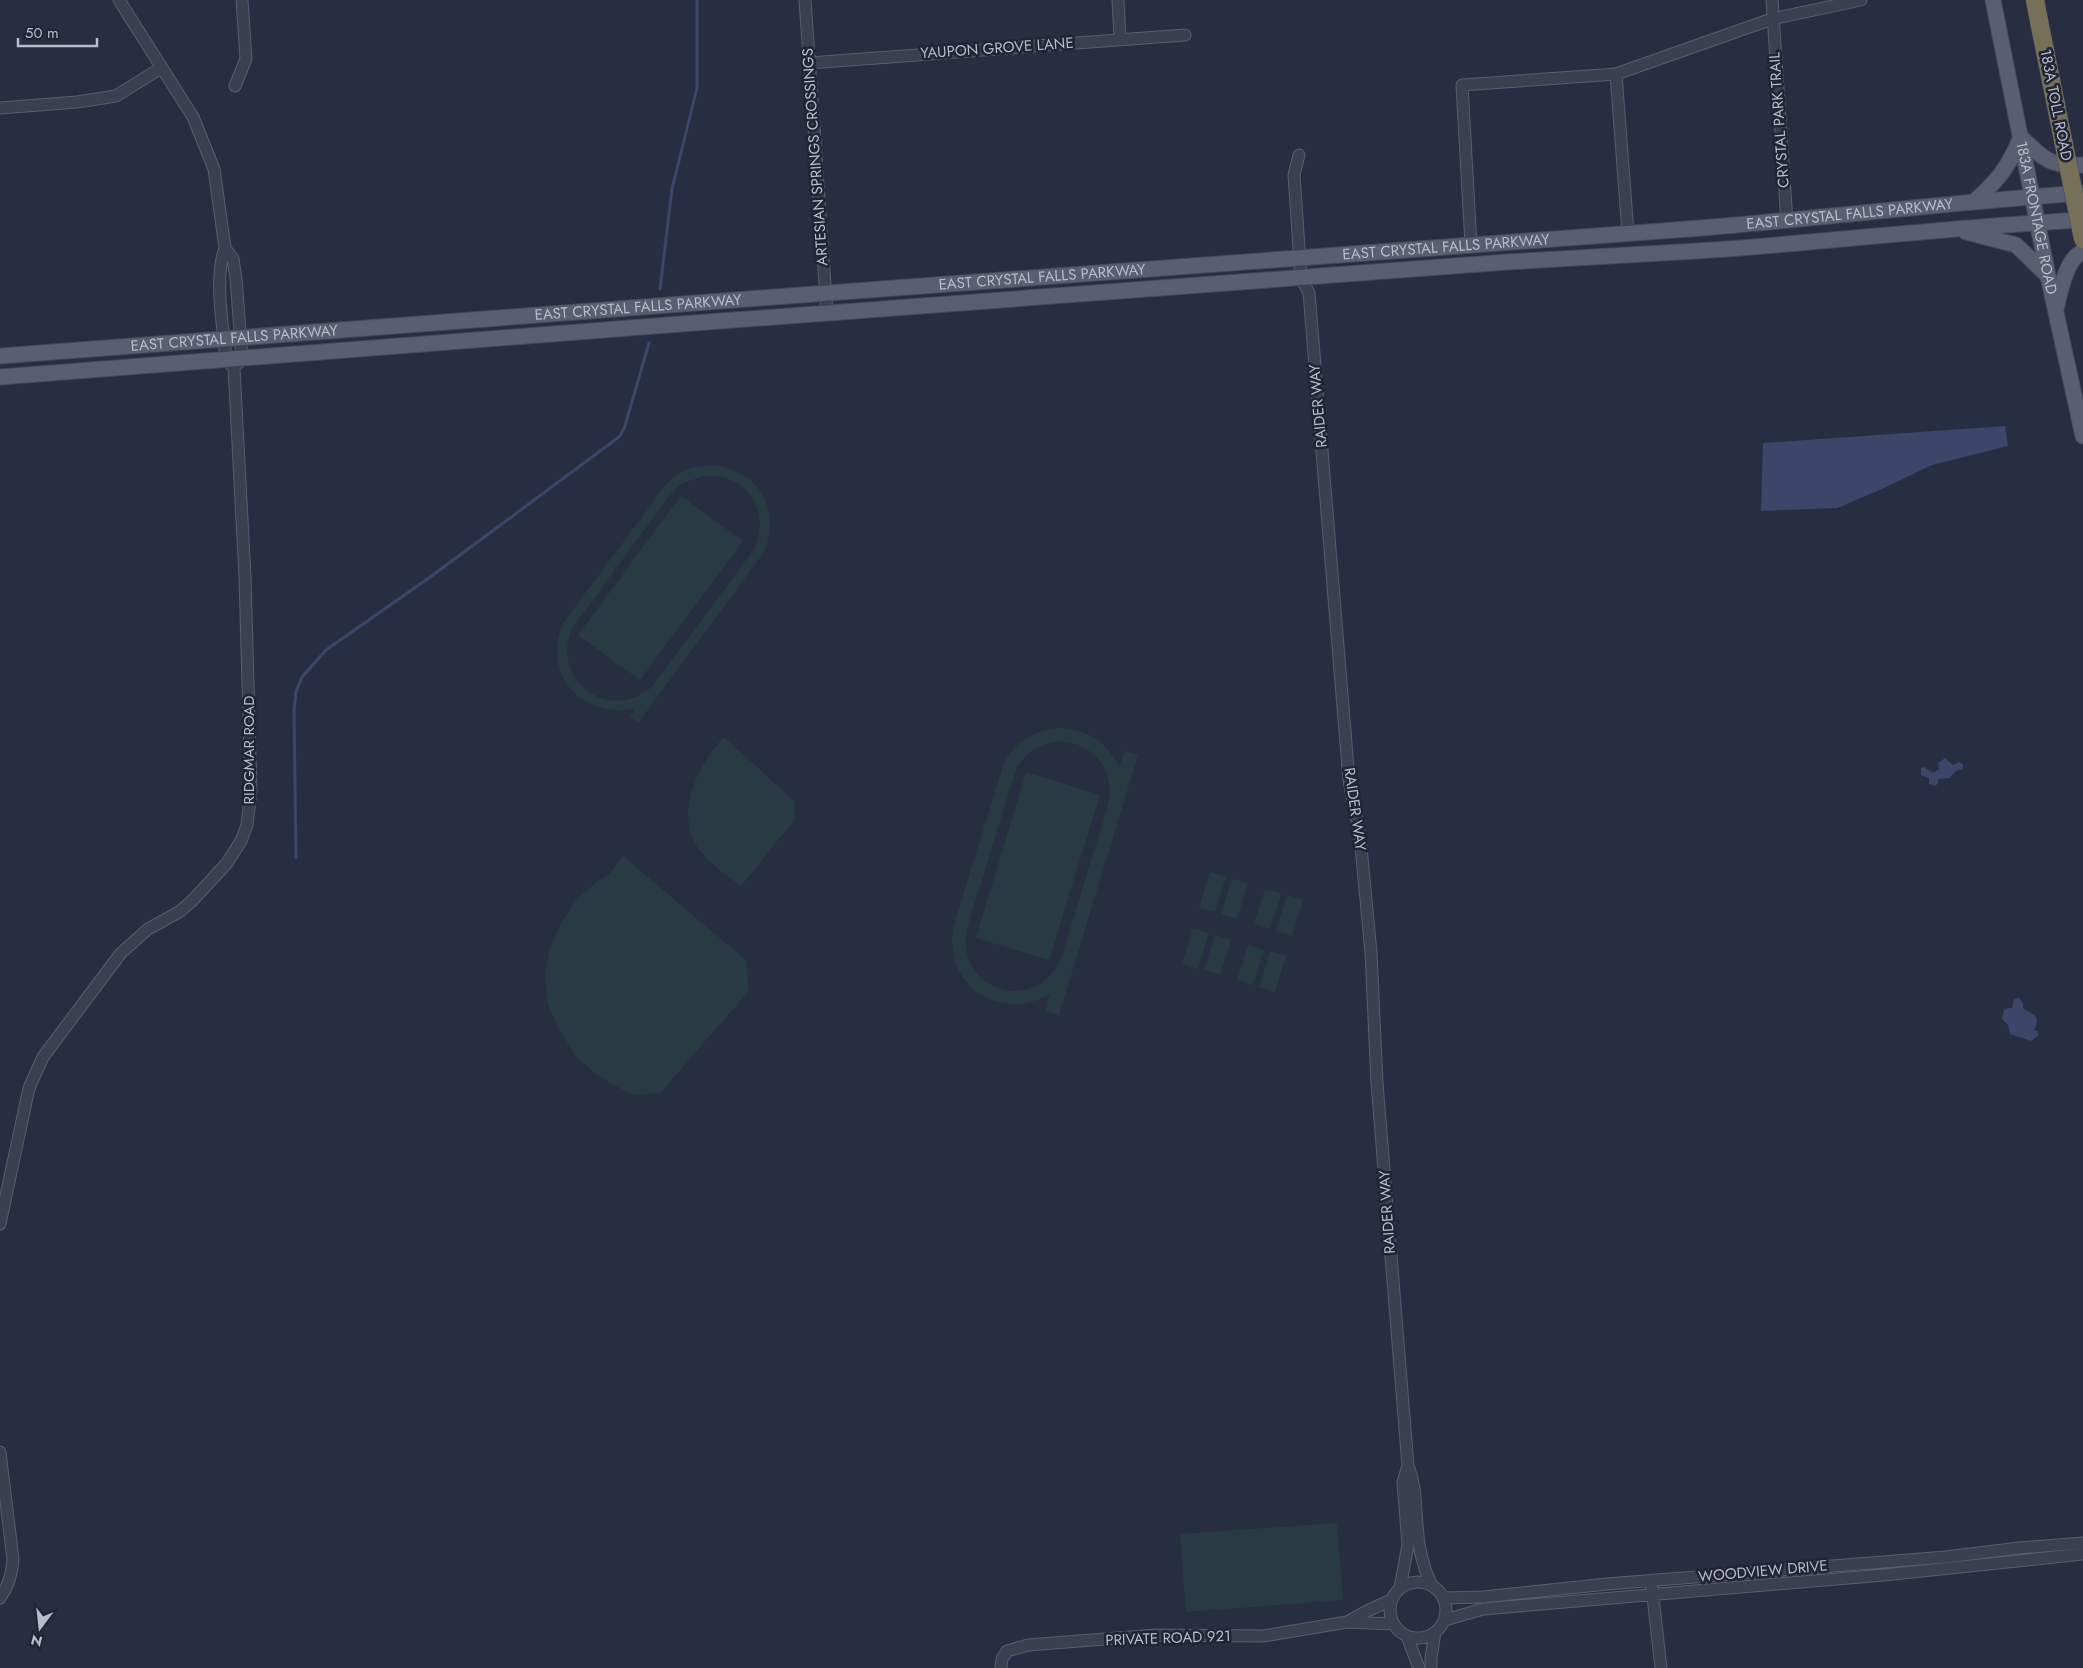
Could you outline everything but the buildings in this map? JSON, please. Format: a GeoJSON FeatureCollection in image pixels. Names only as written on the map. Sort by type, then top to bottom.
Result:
{"type":"FeatureCollection","features":[{"type":"Feature","properties":{"kind":"highway","name":"183A TOLL ROAD"},"geometry":{"type":"LineString","coordinates":[[2035,0],[2083,239]]}},
{"type":"Feature","properties":{"kind":"main road","name":"183A FRONTAGE ROAD"},"geometry":{"type":"LineString","coordinates":[[1993,0],[2048,276],[2083,436]]}},
{"type":"Feature","properties":{"kind":"main road"},"geometry":{"type":"LineString","coordinates":[[1974,201],[1997,181],[2010,162],[2021,137],[2041,156],[2064,166],[2083,165]]}},
{"type":"Feature","properties":{"kind":"main road","name":"EAST CRYSTAL FALLS PARKWAY"},"geometry":{"type":"LineString","coordinates":[[0,356],[584,310],[1787,222],[1974,201],[2083,194]]}},
{"type":"Feature","properties":{"kind":"main road","name":"EAST CRYSTAL FALLS PARKWAY"},"geometry":{"type":"LineString","coordinates":[[0,377],[234,362],[1058,295],[1630,255],[1872,237],[1950,228],[2083,220]]}},
{"type":"Feature","properties":{"kind":"main road"},"geometry":{"type":"LineString","coordinates":[[1950,228],[2016,245],[2048,276]]}},
{"type":"Feature","properties":{"kind":"main road"},"geometry":{"type":"LineString","coordinates":[[1628,233],[1630,255]]}},
{"type":"Feature","properties":{"kind":"main road"},"geometry":{"type":"LineString","coordinates":[[1471,245],[1473,265]]}},
{"type":"Feature","properties":{"kind":"main road"},"geometry":{"type":"LineString","coordinates":[[2056,311],[2070,262],[2080,252],[2083,252]]}},
{"type":"Feature","properties":{"kind":"main road"},"geometry":{"type":"LineString","coordinates":[[1056,275],[1058,295]]}},
{"type":"Feature","properties":{"kind":"main road"},"geometry":{"type":"LineString","coordinates":[[584,310],[591,332]]}},
{"type":"Feature","properties":{"kind":"street"},"geometry":{"type":"LineString","coordinates":[[119,0],[193,117],[214,169],[225,248],[233,259],[240,337],[234,362]]}},
{"type":"Feature","properties":{"kind":"street"},"geometry":{"type":"LineString","coordinates":[[235,86],[246,59],[242,0]]}},
{"type":"Feature","properties":{"kind":"street","name":"ARTESIAN SPRINGS CROSSINGS"},"geometry":{"type":"LineString","coordinates":[[805,0],[824,293],[827,313]]}},
{"type":"Feature","properties":{"kind":"street"},"geometry":{"type":"LineString","coordinates":[[1118,0],[1120,39]]}},
{"type":"Feature","properties":{"kind":"street","name":"CRYSTAL PARK TRAIL"},"geometry":{"type":"LineString","coordinates":[[1772,0],[1787,222]]}},
{"type":"Feature","properties":{"kind":"street"},"geometry":{"type":"LineString","coordinates":[[1471,245],[1462,85],[1616,74],[1772,19],[1861,0]]}},
{"type":"Feature","properties":{"kind":"street","name":"YAUPON GROVE LANE"},"geometry":{"type":"LineString","coordinates":[[809,63],[1185,35]]}},
{"type":"Feature","properties":{"kind":"street"},"geometry":{"type":"LineString","coordinates":[[0,108],[77,102],[116,96],[161,68]]}},
{"type":"Feature","properties":{"kind":"street"},"geometry":{"type":"LineString","coordinates":[[1616,74],[1628,233]]}},
{"type":"Feature","properties":{"kind":"street","name":"RAIDER WAY"},"geometry":{"type":"LineString","coordinates":[[1299,155],[1294,175],[1300,278],[1309,293],[1349,780],[1360,836],[1368,924],[1378,1092],[1408,1466],[1414,1482],[1420,1550],[1424,1568],[1431,1584]]}},
{"type":"Feature","properties":{"kind":"street"},"geometry":{"type":"LineString","coordinates":[[225,248],[220,260],[224,338],[234,362]]}},
{"type":"Feature","properties":{"kind":"street","name":"RIDGMAR ROAD"},"geometry":{"type":"LineString","coordinates":[[0,1224],[29,1088],[43,1057],[121,953],[148,930],[178,912],[205,889],[232,856],[247,825],[252,791],[246,577],[234,362]]}},
{"type":"Feature","properties":{"kind":"street"},"geometry":{"type":"LineString","coordinates":[[0,1452],[13,1559],[12,1573],[0,1598]]}},
{"type":"Feature","properties":{"kind":"street","name":"RAIDER WAY"},"geometry":{"type":"LineString","coordinates":[[1400,1588],[1408,1545],[1403,1482],[1408,1466]]}},
{"type":"Feature","properties":{"kind":"street","name":"WOODVIEW DRIVE"},"geometry":{"type":"LineString","coordinates":[[1444,1598],[1483,1597],[1651,1580],[1946,1557],[2019,1548],[2083,1543]]}},
{"type":"Feature","properties":{"kind":"street","name":"WOODVIEW DRIVE"},"geometry":{"type":"LineString","coordinates":[[1445,1620],[1482,1609],[1652,1595],[2083,1554]]}},
{"type":"Feature","properties":{"kind":"street"},"geometry":{"type":"LineString","coordinates":[[1651,1580],[1661,1668]]}},
{"type":"Feature","properties":{"kind":"street"},"geometry":{"type":"LineString","coordinates":[[1407,1636],[1427,1637],[1435,1632],[1445,1620],[1446,1607],[1444,1598],[1431,1584],[1413,1582],[1400,1588],[1391,1600],[1390,1616],[1394,1624],[1407,1636],[1419,1668]]}},
{"type":"Feature","properties":{"kind":"street","name":"PRIVATE ROAD 921"},"geometry":{"type":"LineString","coordinates":[[1347,1622],[1391,1600]]}},
{"type":"Feature","properties":{"kind":"street","name":"PRIVATE ROAD 921"},"geometry":{"type":"LineString","coordinates":[[1001,1668],[1002,1659],[1007,1651],[1028,1644],[1156,1635],[1263,1636],[1347,1622],[1394,1624]]}},
{"type":"Feature","properties":{"kind":"street"},"geometry":{"type":"LineString","coordinates":[[1431,1668],[1435,1632]]}},
{"type":"Feature","properties":{"kind":"shaded area"},"geometry":{"type":"Polygon","coordinates":[[[711,465],[728,468],[742,474],[753,483],[762,494],[768,507],[770,521],[769,536],[764,552],[638,723],[630,717],[636,708],[617,710],[599,707],[584,700],[571,690],[562,676],[558,660],[558,642],[563,623],[668,482],[683,472],[711,465]],[[703,476],[681,484],[670,495],[572,628],[567,647],[569,664],[576,679],[587,691],[602,698],[618,701],[635,697],[652,687],[755,548],[760,520],[757,507],[743,487],[732,480],[718,476],[703,476]]]}},
{"type":"Feature","properties":{"kind":"shaded area"},"geometry":{"type":"Polygon","coordinates":[[[681,496],[743,541],[640,680],[578,635],[681,496]]]}},
{"type":"Feature","properties":{"kind":"shaded area"},"geometry":{"type":"Polygon","coordinates":[[[1050,729],[1069,729],[1087,734],[1102,744],[1119,767],[1125,751],[1138,755],[1059,1015],[1046,1011],[1050,994],[1030,1002],[1011,1004],[993,1001],[978,992],[965,980],[956,964],[952,945],[954,924],[1004,763],[1020,743],[1034,734],[1050,729]],[[1060,741],[1040,746],[1029,753],[1016,769],[967,928],[966,950],[973,968],[985,981],[1001,989],[1018,991],[1035,986],[1050,975],[1062,956],[1108,805],[1109,781],[1100,761],[1083,747],[1060,741]]]}},
{"type":"Feature","properties":{"kind":"shaded area"},"geometry":{"type":"Polygon","coordinates":[[[724,737],[795,802],[795,819],[741,886],[713,864],[698,848],[691,834],[688,820],[692,790],[698,775],[714,748],[724,737]]]}},
{"type":"Feature","properties":{"kind":"shaded area"},"geometry":{"type":"Polygon","coordinates":[[[1026,772],[1100,795],[1049,960],[976,938],[1026,772]]]}},
{"type":"Feature","properties":{"kind":"shaded area"},"geometry":{"type":"Polygon","coordinates":[[[623,856],[747,961],[748,992],[660,1093],[632,1095],[599,1076],[577,1058],[559,1029],[548,1004],[545,975],[550,948],[561,923],[577,899],[609,874],[623,856]]]}},
{"type":"Feature","properties":{"kind":"shaded area"},"geometry":{"type":"Polygon","coordinates":[[[1210,872],[1226,877],[1215,912],[1199,908],[1210,872]]]}},
{"type":"Feature","properties":{"kind":"shaded area"},"geometry":{"type":"Polygon","coordinates":[[[1232,879],[1248,883],[1237,919],[1221,914],[1232,879]]]}},
{"type":"Feature","properties":{"kind":"shaded area"},"geometry":{"type":"Polygon","coordinates":[[[1265,889],[1281,894],[1270,929],[1254,924],[1265,889]]]}},
{"type":"Feature","properties":{"kind":"shaded area"},"geometry":{"type":"Polygon","coordinates":[[[1287,895],[1303,900],[1292,936],[1276,931],[1287,895]]]}},
{"type":"Feature","properties":{"kind":"shaded area"},"geometry":{"type":"Polygon","coordinates":[[[1193,928],[1209,933],[1198,969],[1182,964],[1193,928]]]}},
{"type":"Feature","properties":{"kind":"shaded area"},"geometry":{"type":"Polygon","coordinates":[[[1215,935],[1231,940],[1220,975],[1204,970],[1215,935]]]}},
{"type":"Feature","properties":{"kind":"shaded area"},"geometry":{"type":"Polygon","coordinates":[[[1248,945],[1264,950],[1253,985],[1237,980],[1248,945]]]}},
{"type":"Feature","properties":{"kind":"shaded area"},"geometry":{"type":"Polygon","coordinates":[[[1270,951],[1286,956],[1275,992],[1259,987],[1270,951]]]}},
{"type":"Feature","properties":{"kind":"shaded area"},"geometry":{"type":"Polygon","coordinates":[[[1337,1523],[1343,1600],[1186,1612],[1180,1534],[1337,1523]]]}},
{"type":"Feature","properties":{"kind":"water"},"geometry":{"type":"Polygon","coordinates":[[[2005,426],[2008,446],[1932,465],[1837,508],[1761,511],[1763,443],[2005,426]]]}},
{"type":"Feature","properties":{"kind":"water"},"geometry":{"type":"Polygon","coordinates":[[[1945,758],[1953,765],[1959,762],[1963,764],[1963,769],[1956,771],[1950,778],[1939,779],[1936,786],[1929,784],[1929,778],[1921,775],[1921,768],[1924,767],[1933,773],[1939,769],[1938,763],[1945,758]]]}},
{"type":"Feature","properties":{"kind":"water"},"geometry":{"type":"Polygon","coordinates":[[[2019,998],[2023,1003],[2023,1008],[2035,1016],[2037,1021],[2034,1030],[2039,1035],[2031,1041],[2010,1034],[2008,1025],[2002,1019],[2004,1010],[2012,1008],[2014,999],[2019,998]]]}},
{"type":"Feature","properties":{"kind":"waterway"},"geometry":{"type":"LineString","coordinates":[[660,289],[672,189],[697,88],[697,0]]}},
{"type":"Feature","properties":{"kind":"waterway"},"geometry":{"type":"LineString","coordinates":[[296,858],[294,711],[296,692],[302,677],[326,650],[433,575],[619,437],[624,429],[649,343]]}}]}
